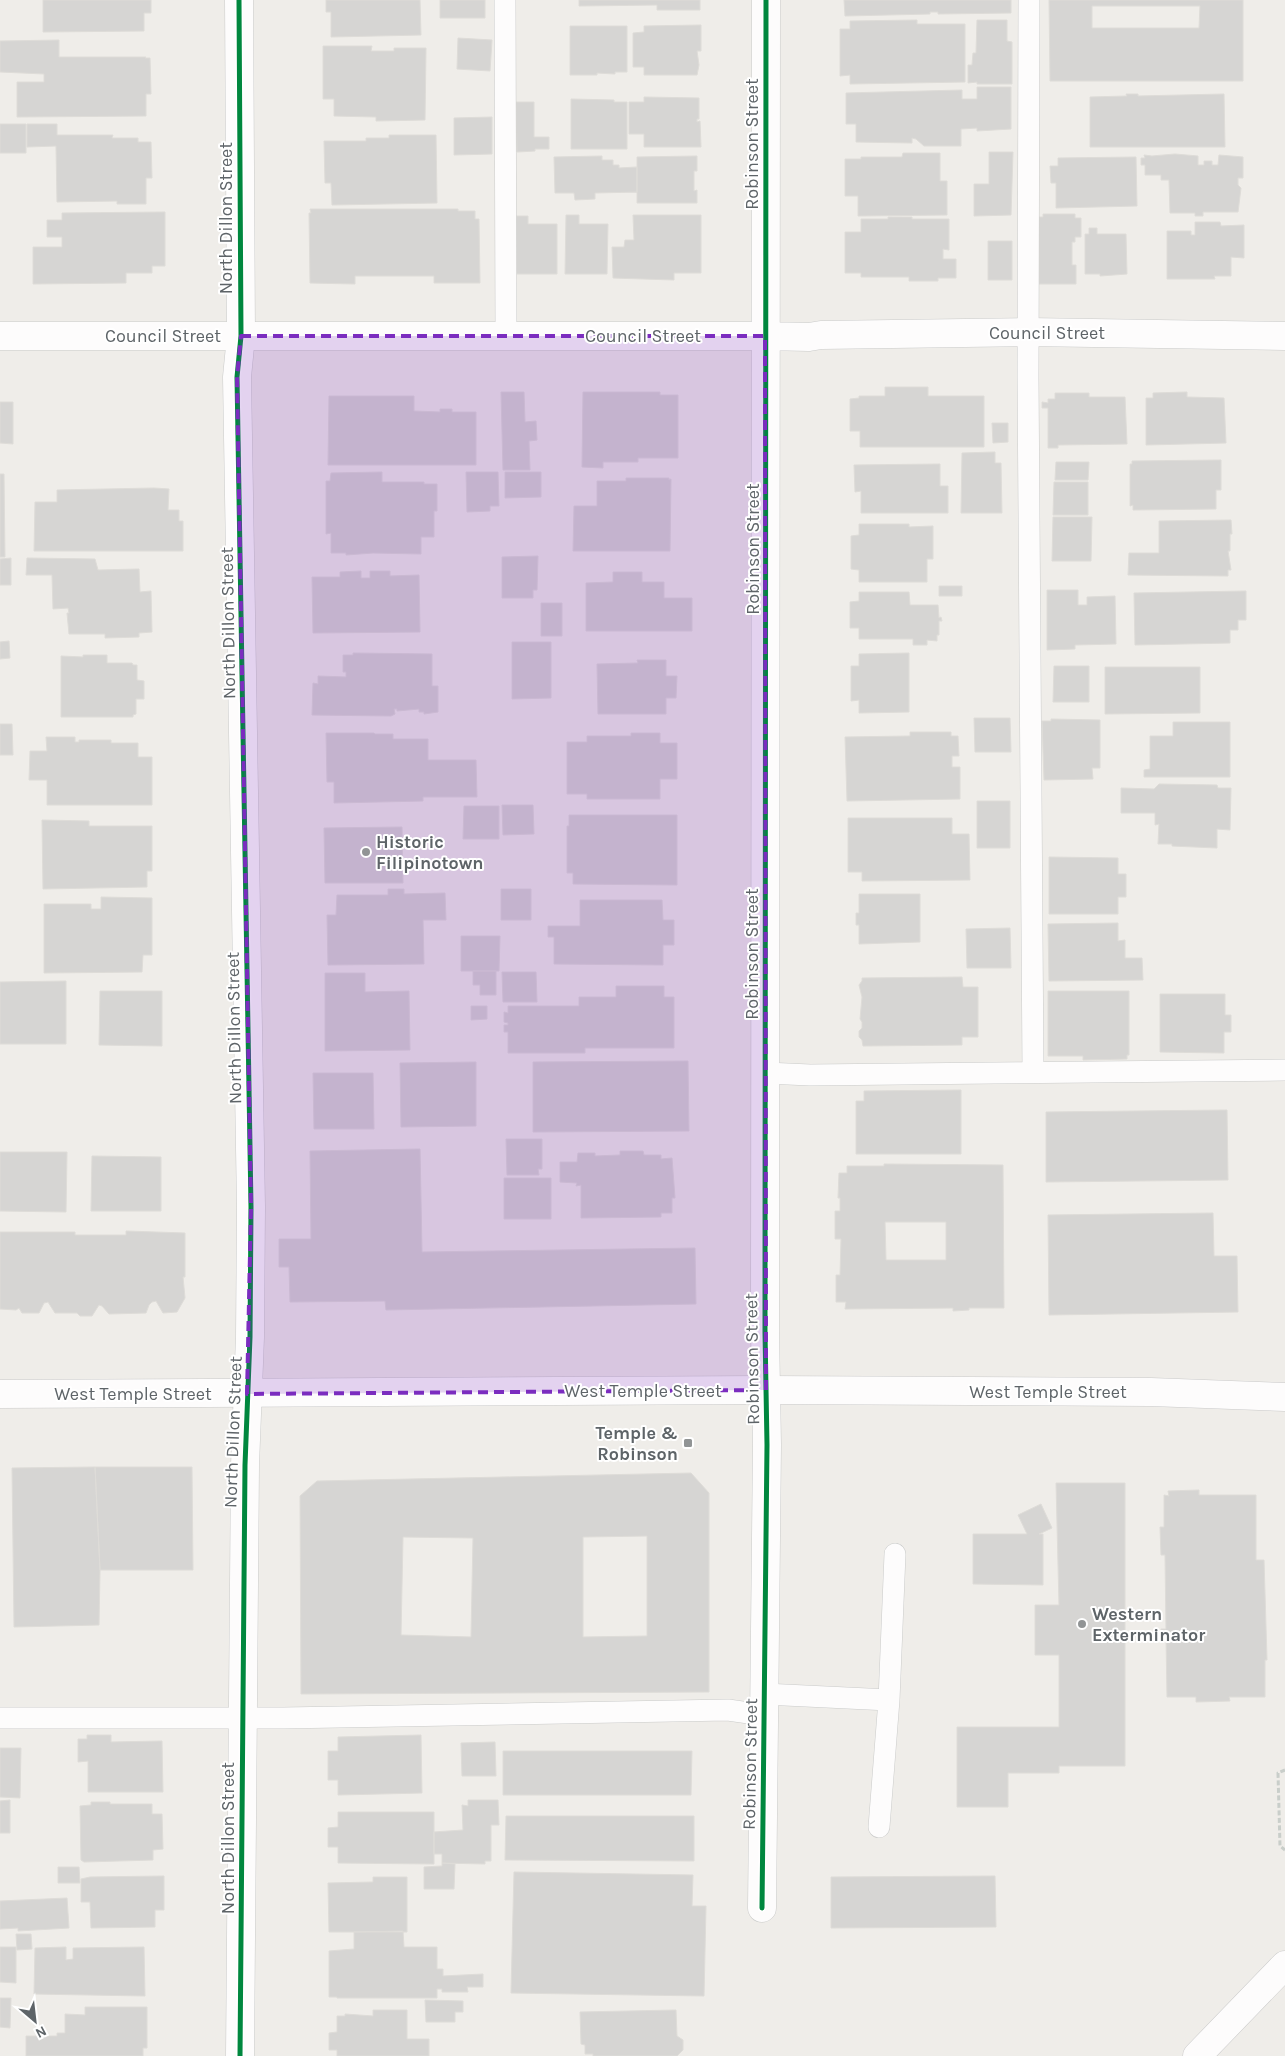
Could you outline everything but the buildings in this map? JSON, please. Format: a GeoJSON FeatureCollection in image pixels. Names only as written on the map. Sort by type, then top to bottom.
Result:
{"type":"FeatureCollection","features":[{"type":"Feature","properties":{"kind":"street","name":"North Dillon Street"},"geometry":{"type":"LineString","coordinates":[[239,0],[241,336],[237,376],[251,1207],[242,1718],[240,2056]]}},
{"type":"Feature","properties":{"kind":"street","name":"Robinson Street"},"geometry":{"type":"LineString","coordinates":[[762,1908],[766,1390],[766,0]]}},
{"type":"Feature","properties":{"kind":"street","name":"Council Street"},"geometry":{"type":"LineString","coordinates":[[0,336],[765,336],[808,338],[820,335],[1028,332],[1285,336]]}},
{"type":"Feature","properties":{"kind":"street","name":"West Temple Street"},"geometry":{"type":"LineString","coordinates":[[0,1394],[766,1390],[1151,1392],[1285,1397]]}},
{"type":"Feature","properties":{"kind":"street"},"geometry":{"type":"LineString","coordinates":[[1197,2056],[1285,1965]]}},
{"type":"Feature","properties":{"kind":"lane"},"geometry":{"type":"LineString","coordinates":[[505,0],[506,337]]}},
{"type":"Feature","properties":{"kind":"lane"},"geometry":{"type":"LineString","coordinates":[[1029,0],[1028,332],[1033,1071]]}},
{"type":"Feature","properties":{"kind":"lane"},"geometry":{"type":"LineString","coordinates":[[766,1073],[1285,1070]]}},
{"type":"Feature","properties":{"kind":"lane"},"geometry":{"type":"LineString","coordinates":[[879,1827],[889,1700],[895,1554]]}},
{"type":"Feature","properties":{"kind":"lane"},"geometry":{"type":"LineString","coordinates":[[0,1718],[242,1718],[728,1710],[764,1705],[889,1700]]}},
{"type":"Feature","properties":{"kind":"path"},"geometry":{"type":"LineString","coordinates":[[1285,1770],[1278,1773],[1280,1846],[1285,1850]]}},
{"type":"Feature","properties":{"kind":"highlighted area"},"geometry":{"type":"Polygon","coordinates":[[[241,336],[765,336],[766,1390],[247,1394],[251,1207],[237,377],[241,336]]]}},
{"type":"Feature","properties":{"kind":"cycle path"},"geometry":{"type":"LineString","coordinates":[[239,0],[241,336],[237,377],[251,1207],[250,1337],[245,1465],[240,2056]]}},
{"type":"Feature","properties":{"kind":"cycle path"},"geometry":{"type":"LineString","coordinates":[[762,1908],[767,1445],[765,1332],[766,0]]}},
{"type":"Feature","properties":{"kind":"place","name":"Historic Filipinotown"},"geometry":{"type":"Point","coordinates":[366,852]}},
{"type":"Feature","properties":{"kind":"place","name":"Temple & Robinson"},"geometry":{"type":"Point","coordinates":[688,1443]}},
{"type":"Feature","properties":{"kind":"place","name":"Western Exterminator"},"geometry":{"type":"Point","coordinates":[1082,1624]}}]}
